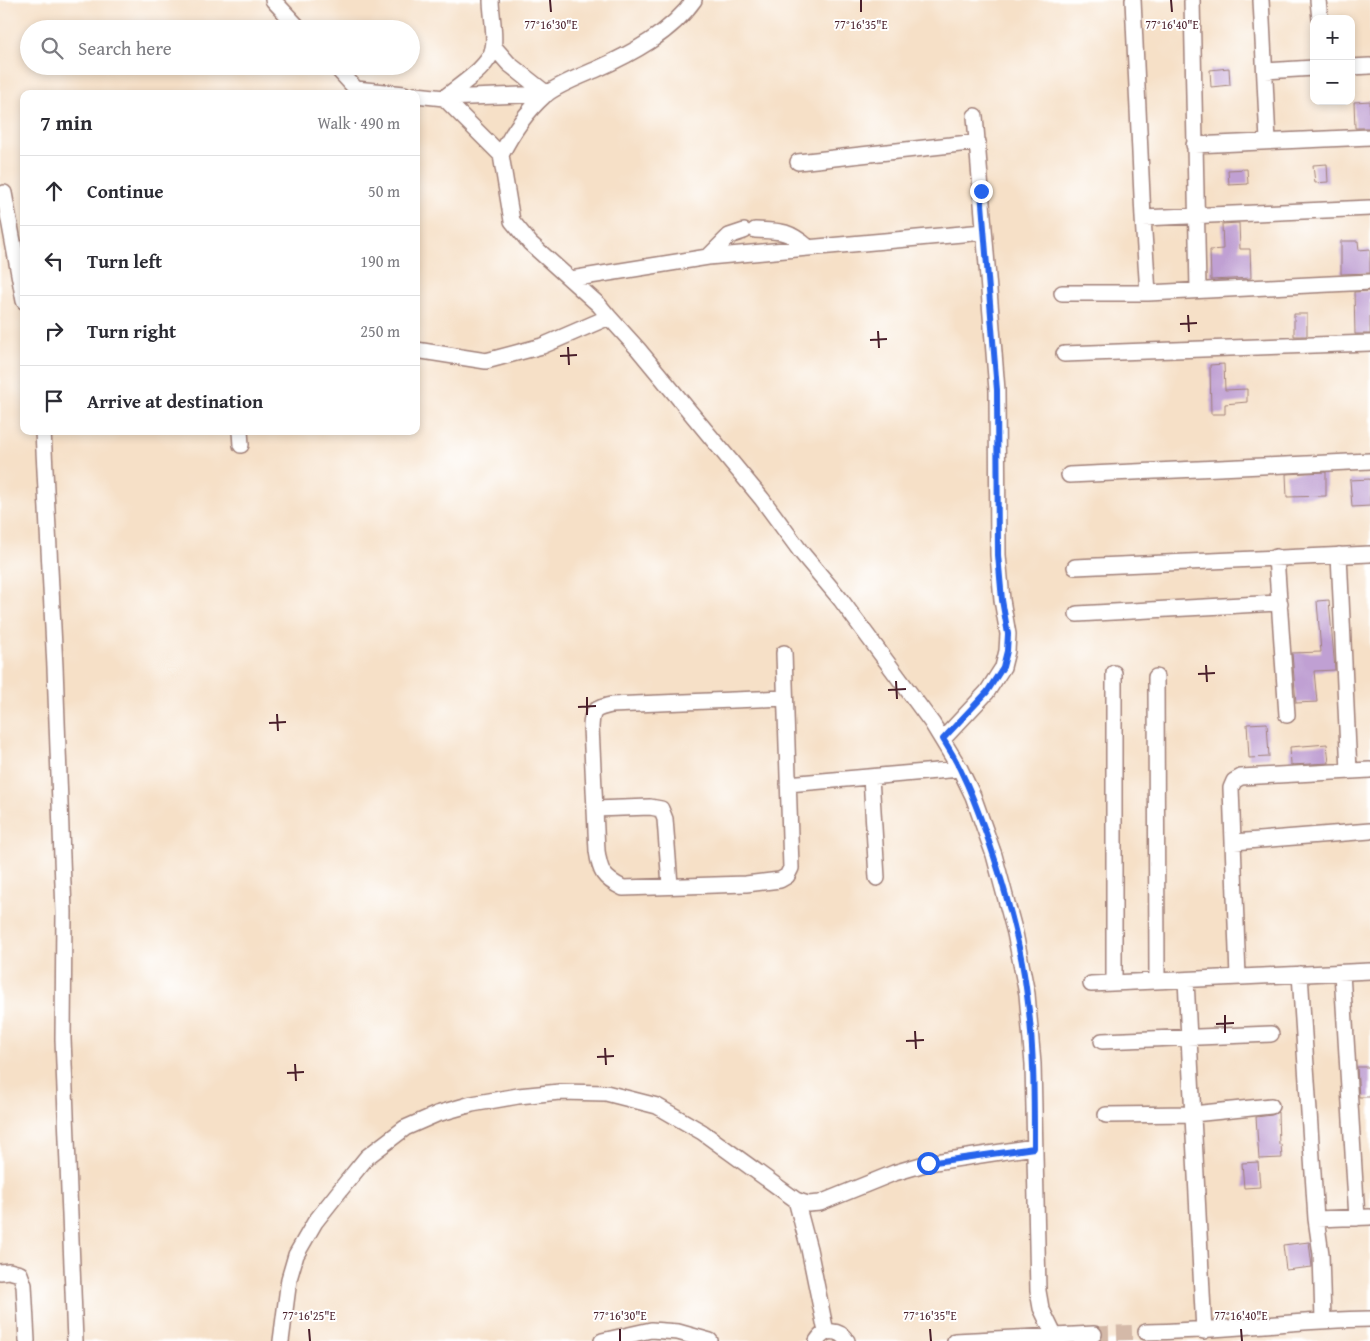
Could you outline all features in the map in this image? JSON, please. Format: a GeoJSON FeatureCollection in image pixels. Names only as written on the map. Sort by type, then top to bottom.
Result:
{"type":"FeatureCollection","features":[{"type":"Feature","properties":{"kind":"street"},"geometry":{"type":"LineString","coordinates":[[273,0],[292,20]]}},
{"type":"Feature","properties":{"kind":"street"},"geometry":{"type":"LineString","coordinates":[[444,98],[480,69],[490,56],[494,47],[491,0]]}},
{"type":"Feature","properties":{"kind":"street"},"geometry":{"type":"LineString","coordinates":[[501,155],[514,131],[547,94],[615,61],[652,40],[688,10],[694,0]]}},
{"type":"Feature","properties":{"kind":"street"},"geometry":{"type":"LineString","coordinates":[[1134,0],[1142,218],[1148,293]]}},
{"type":"Feature","properties":{"kind":"street"},"geometry":{"type":"LineString","coordinates":[[1192,0],[1198,289]]}},
{"type":"Feature","properties":{"kind":"street"},"geometry":{"type":"LineString","coordinates":[[1261,0],[1268,141]]}},
{"type":"Feature","properties":{"kind":"street"},"geometry":{"type":"LineString","coordinates":[[1318,0],[1320,15]]}},
{"type":"Feature","properties":{"kind":"street"},"geometry":{"type":"LineString","coordinates":[[494,47],[509,64],[547,94]]}},
{"type":"Feature","properties":{"kind":"street"},"geometry":{"type":"LineString","coordinates":[[1355,67],[1370,66]]}},
{"type":"Feature","properties":{"kind":"street"},"geometry":{"type":"LineString","coordinates":[[1265,72],[1310,68]]}},
{"type":"Feature","properties":{"kind":"street"},"geometry":{"type":"LineString","coordinates":[[343,75],[356,89],[366,90]]}},
{"type":"Feature","properties":{"kind":"street"},"geometry":{"type":"LineString","coordinates":[[420,95],[444,98],[547,94]]}},
{"type":"Feature","properties":{"kind":"street"},"geometry":{"type":"LineString","coordinates":[[444,98],[501,155],[512,221],[530,242],[571,279],[638,349],[762,499],[801,552],[841,600],[943,739],[960,769],[973,796],[994,856],[1015,933],[1027,994],[1033,1064],[1038,1291],[1041,1308],[1056,1338]]}},
{"type":"Feature","properties":{"kind":"street"},"geometry":{"type":"LineString","coordinates":[[943,739],[987,692],[1003,667],[1007,651],[1008,634],[1002,600],[998,555],[997,390],[975,116]]}},
{"type":"Feature","properties":{"kind":"street"},"geometry":{"type":"LineString","coordinates":[[1194,145],[1370,137]]}},
{"type":"Feature","properties":{"kind":"street"},"geometry":{"type":"LineString","coordinates":[[798,162],[978,142]]}},
{"type":"Feature","properties":{"kind":"street"},"geometry":{"type":"LineString","coordinates":[[4,193],[20,279]]}},
{"type":"Feature","properties":{"kind":"street"},"geometry":{"type":"LineString","coordinates":[[1142,218],[1370,208]]}},
{"type":"Feature","properties":{"kind":"street"},"geometry":{"type":"LineString","coordinates":[[708,257],[730,236],[749,231],[776,231],[790,234],[808,247]]}},
{"type":"Feature","properties":{"kind":"street"},"geometry":{"type":"LineString","coordinates":[[571,279],[708,257],[984,232]]}},
{"type":"Feature","properties":{"kind":"street"},"geometry":{"type":"LineString","coordinates":[[1062,293],[1148,293],[1198,289],[1370,282]]}},
{"type":"Feature","properties":{"kind":"street"},"geometry":{"type":"LineString","coordinates":[[420,351],[486,361],[542,346],[609,317]]}},
{"type":"Feature","properties":{"kind":"street"},"geometry":{"type":"LineString","coordinates":[[1064,354],[1370,343]]}},
{"type":"Feature","properties":{"kind":"street"},"geometry":{"type":"LineString","coordinates":[[43,435],[55,667],[64,912],[63,1039],[75,1341]]}},
{"type":"Feature","properties":{"kind":"street"},"geometry":{"type":"LineString","coordinates":[[1069,475],[1370,461]]}},
{"type":"Feature","properties":{"kind":"street"},"geometry":{"type":"LineString","coordinates":[[1075,567],[1370,554]]}},
{"type":"Feature","properties":{"kind":"street"},"geometry":{"type":"LineString","coordinates":[[1339,555],[1349,771]]}},
{"type":"Feature","properties":{"kind":"street"},"geometry":{"type":"LineString","coordinates":[[1276,558],[1287,715]]}},
{"type":"Feature","properties":{"kind":"street"},"geometry":{"type":"LineString","coordinates":[[1077,614],[1280,603]]}},
{"type":"Feature","properties":{"kind":"street"},"geometry":{"type":"LineString","coordinates":[[784,653],[790,868],[787,876],[780,880],[746,884],[622,888],[610,882],[600,869],[595,809],[591,727],[592,715],[597,709],[611,705],[785,698]]}},
{"type":"Feature","properties":{"kind":"street"},"geometry":{"type":"LineString","coordinates":[[1114,674],[1114,983]]}},
{"type":"Feature","properties":{"kind":"street"},"geometry":{"type":"LineString","coordinates":[[1156,677],[1157,981]]}},
{"type":"Feature","properties":{"kind":"street"},"geometry":{"type":"LineString","coordinates":[[788,784],[960,769]]}},
{"type":"Feature","properties":{"kind":"street"},"geometry":{"type":"LineString","coordinates":[[1238,977],[1232,788],[1234,781],[1241,777],[1370,770]]}},
{"type":"Feature","properties":{"kind":"street"},"geometry":{"type":"LineString","coordinates":[[871,777],[877,878]]}},
{"type":"Feature","properties":{"kind":"street"},"geometry":{"type":"LineString","coordinates":[[595,809],[650,806],[661,810],[665,819],[670,885]]}},
{"type":"Feature","properties":{"kind":"street"},"geometry":{"type":"LineString","coordinates":[[1234,842],[1370,831]]}},
{"type":"Feature","properties":{"kind":"street"},"geometry":{"type":"LineString","coordinates":[[1091,984],[1370,971]]}},
{"type":"Feature","properties":{"kind":"street"},"geometry":{"type":"LineString","coordinates":[[1316,1219],[1363,1217],[1342,972]]}},
{"type":"Feature","properties":{"kind":"street"},"geometry":{"type":"LineString","coordinates":[[1300,974],[1323,1320]]}},
{"type":"Feature","properties":{"kind":"street"},"geometry":{"type":"LineString","coordinates":[[1186,980],[1204,1331]]}},
{"type":"Feature","properties":{"kind":"street"},"geometry":{"type":"LineString","coordinates":[[1102,1042],[1271,1034]]}},
{"type":"Feature","properties":{"kind":"street"},"geometry":{"type":"LineString","coordinates":[[281,1341],[289,1279],[296,1255],[315,1222],[345,1184],[367,1157],[405,1128],[437,1114],[472,1104],[518,1096],[560,1092],[606,1093],[657,1106],[702,1132],[796,1200],[808,1204],[820,1203],[894,1172],[928,1163],[1034,1148]]}},
{"type":"Feature","properties":{"kind":"street"},"geometry":{"type":"LineString","coordinates":[[1106,1115],[1193,1114],[1271,1106]]}},
{"type":"Feature","properties":{"kind":"street"},"geometry":{"type":"LineString","coordinates":[[796,1200],[808,1249],[822,1337],[838,1332],[847,1341]]}},
{"type":"Feature","properties":{"kind":"street"},"geometry":{"type":"LineString","coordinates":[[0,1272],[9,1271],[20,1274],[24,1285],[27,1341]]}},
{"type":"Feature","properties":{"kind":"street"},"geometry":{"type":"LineString","coordinates":[[1154,1335],[1323,1320],[1370,1319]]}},
{"type":"Feature","properties":{"kind":"street"},"geometry":{"type":"LineString","coordinates":[[602,1341],[651,1330],[678,1332],[710,1341]]}},
{"type":"Feature","properties":{"kind":"street"},"geometry":{"type":"LineString","coordinates":[[955,1341],[1056,1338],[1094,1334]]}},
{"type":"Feature","properties":{"kind":"building"},"geometry":{"type":"Polygon","coordinates":[[[1229,68],[1230,85],[1211,87],[1210,70],[1229,68]]]}},
{"type":"Feature","properties":{"kind":"building"},"geometry":{"type":"Polygon","coordinates":[[[1370,101],[1370,128],[1355,128],[1355,102],[1370,101]]]}},
{"type":"Feature","properties":{"kind":"building"},"geometry":{"type":"Polygon","coordinates":[[[1327,164],[1328,182],[1315,183],[1313,165],[1327,164]]]}},
{"type":"Feature","properties":{"kind":"building"},"geometry":{"type":"Polygon","coordinates":[[[1247,169],[1248,184],[1229,185],[1228,170],[1247,169]]]}},
{"type":"Feature","properties":{"kind":"building"},"geometry":{"type":"Polygon","coordinates":[[[1239,223],[1240,249],[1250,249],[1251,278],[1211,280],[1210,250],[1223,249],[1222,224],[1239,223]]]}},
{"type":"Feature","properties":{"kind":"building"},"geometry":{"type":"Polygon","coordinates":[[[1341,241],[1358,241],[1359,250],[1370,249],[1370,273],[1341,274],[1341,241]]]}},
{"type":"Feature","properties":{"kind":"building"},"geometry":{"type":"Polygon","coordinates":[[[1370,291],[1370,334],[1355,334],[1354,292],[1370,291]]]}},
{"type":"Feature","properties":{"kind":"building"},"geometry":{"type":"Polygon","coordinates":[[[1294,314],[1307,314],[1307,336],[1294,336],[1294,314]]]}},
{"type":"Feature","properties":{"kind":"building"},"geometry":{"type":"Polygon","coordinates":[[[1224,364],[1225,390],[1247,389],[1247,402],[1225,404],[1225,414],[1211,414],[1210,365],[1224,364]]]}},
{"type":"Feature","properties":{"kind":"building"},"geometry":{"type":"Polygon","coordinates":[[[1326,472],[1326,496],[1287,497],[1286,474],[1326,472]]]}},
{"type":"Feature","properties":{"kind":"building"},"geometry":{"type":"Polygon","coordinates":[[[1370,479],[1370,506],[1352,507],[1350,480],[1370,479]]]}},
{"type":"Feature","properties":{"kind":"building"},"geometry":{"type":"Polygon","coordinates":[[[1329,600],[1335,670],[1314,671],[1317,702],[1296,703],[1292,653],[1321,652],[1317,601],[1329,600]]]}},
{"type":"Feature","properties":{"kind":"building"},"geometry":{"type":"Polygon","coordinates":[[[1267,723],[1269,757],[1249,758],[1247,724],[1267,723]]]}},
{"type":"Feature","properties":{"kind":"building"},"geometry":{"type":"Polygon","coordinates":[[[1327,744],[1329,763],[1291,765],[1290,747],[1327,744]]]}},
{"type":"Feature","properties":{"kind":"building"},"geometry":{"type":"Polygon","coordinates":[[[1357,1067],[1370,1067],[1370,1097],[1359,1097],[1357,1067]]]}},
{"type":"Feature","properties":{"kind":"building"},"geometry":{"type":"Polygon","coordinates":[[[1278,1112],[1279,1145],[1281,1144],[1282,1158],[1259,1159],[1256,1117],[1272,1115],[1278,1112]]]}},
{"type":"Feature","properties":{"kind":"building"},"geometry":{"type":"Polygon","coordinates":[[[1258,1162],[1260,1187],[1244,1188],[1242,1163],[1258,1162]]]}},
{"type":"Feature","properties":{"kind":"building"},"geometry":{"type":"Polygon","coordinates":[[[1309,1242],[1312,1267],[1286,1270],[1283,1245],[1309,1242]]]}},
{"type":"Feature","properties":{"kind":"tunnel"},"geometry":{"type":"LineString","coordinates":[[1094,1334],[1146,1332]]}},
{"type":"Feature","properties":{"kind":"route"},"geometry":{"type":"LineString","coordinates":[[928,1163],[1034,1148],[1033,1064],[1027,994],[1015,933],[994,856],[973,796],[943,739],[987,692],[1003,667],[1007,651],[1008,634],[1002,600],[998,555],[999,452],[997,390],[981,191]]}}]}
